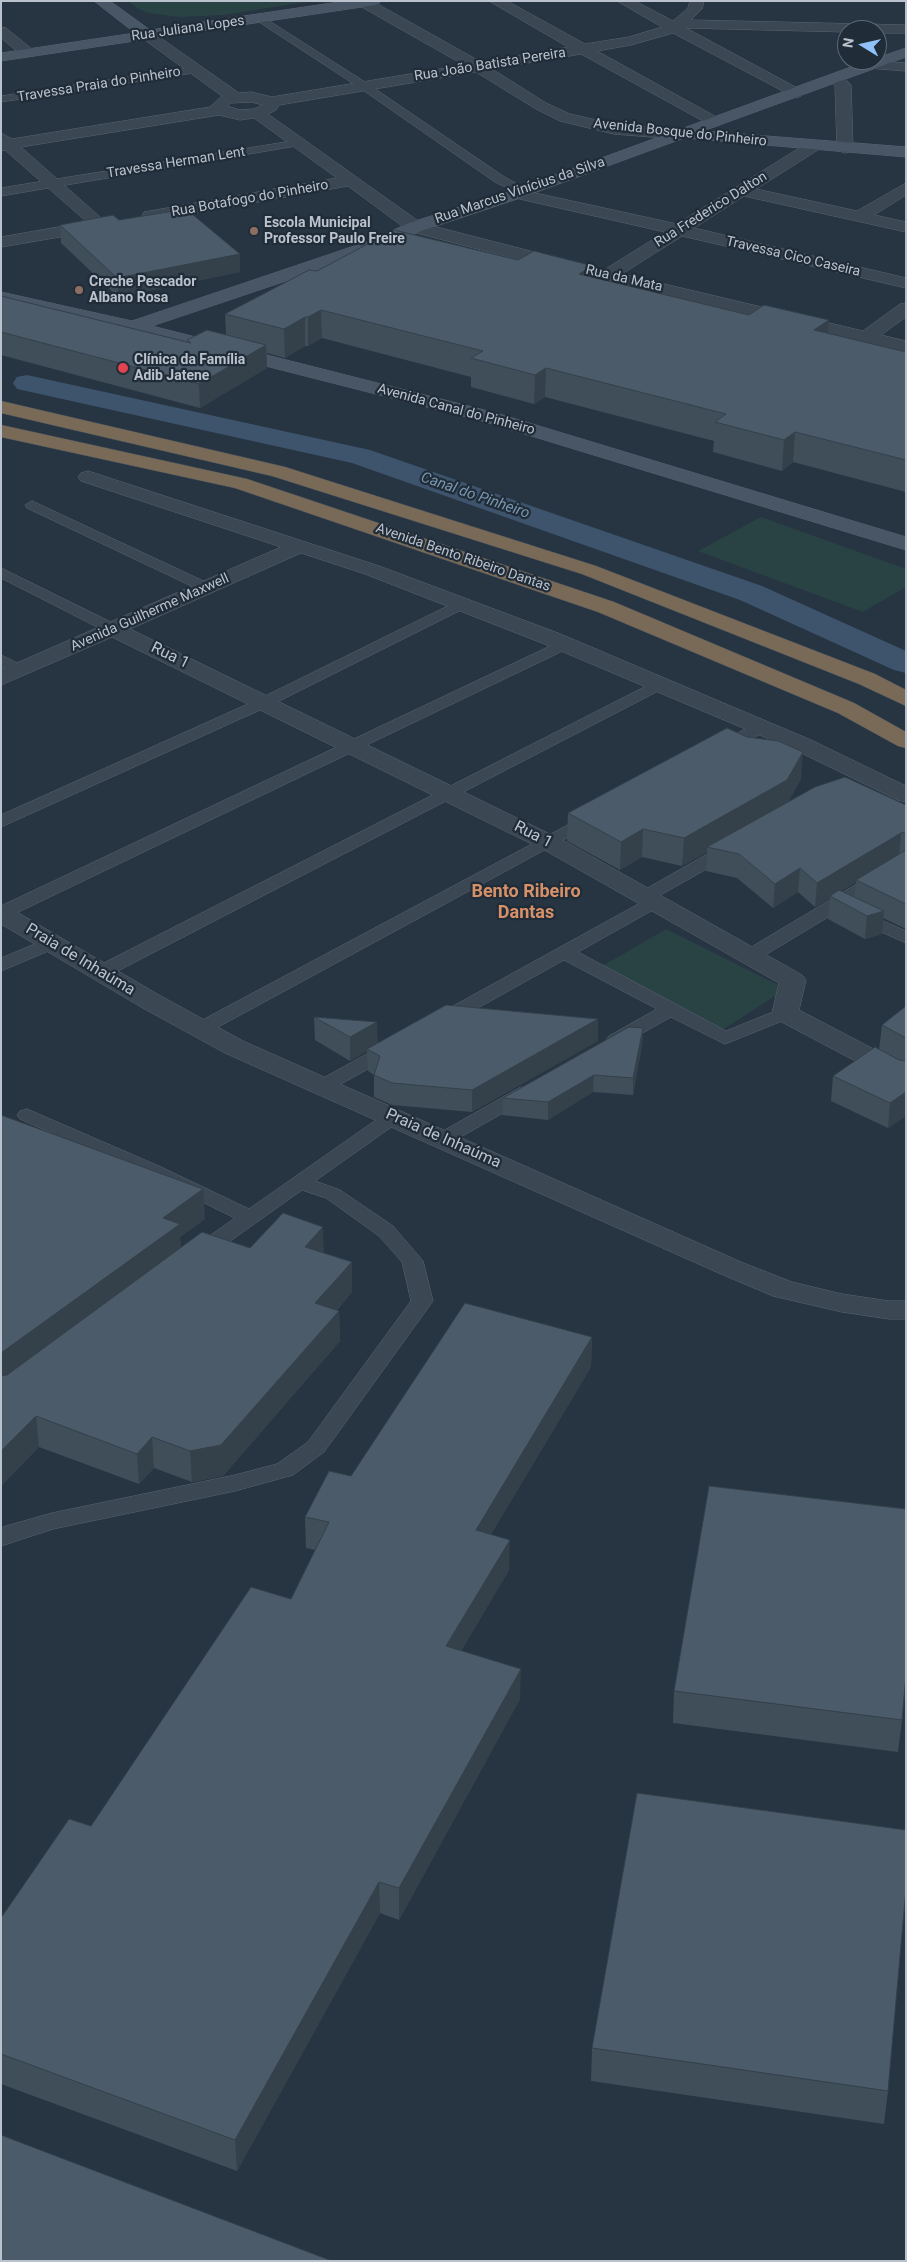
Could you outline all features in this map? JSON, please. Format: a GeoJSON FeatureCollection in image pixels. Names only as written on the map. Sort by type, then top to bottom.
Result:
{"type":"FeatureCollection","features":[{"type":"Feature","properties":{"kind":"highway","name":"Avenida Bento Ribeiro Dantas"},"geometry":{"type":"LineString","coordinates":[[1,407],[278,471],[589,570],[867,679],[906,699]]}},
{"type":"Feature","properties":{"kind":"highway","name":"Avenida Bento Ribeiro Dantas"},"geometry":{"type":"LineString","coordinates":[[1,431],[240,483],[587,600],[846,708],[906,741]]}},
{"type":"Feature","properties":{"kind":"street"},"geometry":{"type":"LineString","coordinates":[[102,1],[235,98]]}},
{"type":"Feature","properties":{"kind":"street"},"geometry":{"type":"LineString","coordinates":[[496,1],[714,122]]}},
{"type":"Feature","properties":{"kind":"street"},"geometry":{"type":"LineString","coordinates":[[624,1],[676,26],[796,93]]}},
{"type":"Feature","properties":{"kind":"street"},"geometry":{"type":"LineString","coordinates":[[676,26],[695,9],[697,1]]}},
{"type":"Feature","properties":{"kind":"street","name":"Rua Juliana Lopes"},"geometry":{"type":"LineString","coordinates":[[1,57],[370,2]]}},
{"type":"Feature","properties":{"kind":"street","name":"Avenida Bosque do Pinheiro"},"geometry":{"type":"LineString","coordinates":[[370,2],[540,106],[565,118],[614,128],[906,152]]}},
{"type":"Feature","properties":{"kind":"street"},"geometry":{"type":"LineString","coordinates":[[676,26],[808,26],[906,29]]}},
{"type":"Feature","properties":{"kind":"street","name":"Rua João Batista Pereira"},"geometry":{"type":"LineString","coordinates":[[235,98],[259,98],[269,102],[586,50],[631,41],[676,26]]}},
{"type":"Feature","properties":{"kind":"street"},"geometry":{"type":"LineString","coordinates":[[764,42],[808,26]]}},
{"type":"Feature","properties":{"kind":"street"},"geometry":{"type":"LineString","coordinates":[[1,32],[28,53]]}},
{"type":"Feature","properties":{"kind":"street"},"geometry":{"type":"LineString","coordinates":[[726,55],[741,50]]}},
{"type":"Feature","properties":{"kind":"street","name":"Rua Marcus Vinícius da Silva"},"geometry":{"type":"LineString","coordinates":[[887,59],[906,52]]}},
{"type":"Feature","properties":{"kind":"street"},"geometry":{"type":"LineString","coordinates":[[887,66],[906,68]]}},
{"type":"Feature","properties":{"kind":"street","name":"Rua Marcus Vinícius da Silva"},"geometry":{"type":"LineString","coordinates":[[132,327],[378,244],[416,227],[520,193],[677,134],[859,70]]}},
{"type":"Feature","properties":{"kind":"street"},"geometry":{"type":"LineString","coordinates":[[836,78],[843,85],[845,148]]}},
{"type":"Feature","properties":{"kind":"street"},"geometry":{"type":"LineString","coordinates":[[220,110],[218,107],[222,102],[235,98]]}},
{"type":"Feature","properties":{"kind":"street"},"geometry":{"type":"LineString","coordinates":[[4,143],[220,110],[232,114],[257,114],[271,107],[269,102]]}},
{"type":"Feature","properties":{"kind":"street","name":"Rua da Mata"},"geometry":{"type":"LineString","coordinates":[[257,114],[416,227],[473,243],[906,347]]}},
{"type":"Feature","properties":{"kind":"street"},"geometry":{"type":"LineString","coordinates":[[4,143],[101,225]]}},
{"type":"Feature","properties":{"kind":"street","name":"Rua Frederico Dalton"},"geometry":{"type":"LineString","coordinates":[[608,275],[814,145]]}},
{"type":"Feature","properties":{"kind":"street","name":"Rua Botafogo do Pinheiro"},"geometry":{"type":"LineString","coordinates":[[1,242],[351,181]]}},
{"type":"Feature","properties":{"kind":"street"},"geometry":{"type":"LineString","coordinates":[[859,217],[906,188]]}},
{"type":"Feature","properties":{"kind":"street"},"geometry":{"type":"LineString","coordinates":[[742,191],[906,227]]}},
{"type":"Feature","properties":{"kind":"street","name":"Travessa Cico Caseira"},"geometry":{"type":"LineString","coordinates":[[520,193],[906,284]]}},
{"type":"Feature","properties":{"kind":"street","name":"Avenida Canal do Pinheiro"},"geometry":{"type":"LineString","coordinates":[[1,297],[132,327],[489,417],[906,544]]}},
{"type":"Feature","properties":{"kind":"street"},"geometry":{"type":"LineString","coordinates":[[867,337],[906,308]]}},
{"type":"Feature","properties":{"kind":"street"},"geometry":{"type":"LineString","coordinates":[[88,478],[372,570],[565,644],[760,727],[852,778],[906,796]]}},
{"type":"Feature","properties":{"kind":"street","name":"Avenida Guilherme Maxwell"},"geometry":{"type":"LineString","coordinates":[[7,669],[113,629],[298,547]]}},
{"type":"Feature","properties":{"kind":"street","name":"Rua 1"},"geometry":{"type":"LineString","coordinates":[[113,629],[265,702],[546,842],[793,980],[785,1013]]}},
{"type":"Feature","properties":{"kind":"street","name":"Praia de Inhaúma"},"geometry":{"type":"LineString","coordinates":[[2,913],[101,972],[234,1047],[731,1268],[783,1289],[842,1303],[888,1310],[906,1310]]}},
{"type":"Feature","properties":{"kind":"street"},"geometry":{"type":"LineString","coordinates":[[785,1013],[906,1077]]}},
{"type":"Feature","properties":{"kind":"lane"},"geometry":{"type":"LineString","coordinates":[[260,18],[364,86],[520,193]]}},
{"type":"Feature","properties":{"kind":"lane","name":"Travessa Praia do Pinheiro"},"geometry":{"type":"LineString","coordinates":[[1,99],[196,70]]}},
{"type":"Feature","properties":{"kind":"lane","name":"Travessa Herman Lent"},"geometry":{"type":"LineString","coordinates":[[1,192],[298,143]]}},
{"type":"Feature","properties":{"kind":"lane"},"geometry":{"type":"LineString","coordinates":[[32,505],[207,588]]}},
{"type":"Feature","properties":{"kind":"lane"},"geometry":{"type":"LineString","coordinates":[[1,572],[113,629]]}},
{"type":"Feature","properties":{"kind":"lane"},"geometry":{"type":"LineString","coordinates":[[1,822],[265,702],[462,604]]}},
{"type":"Feature","properties":{"kind":"lane"},"geometry":{"type":"LineString","coordinates":[[2,913],[565,644]]}},
{"type":"Feature","properties":{"kind":"lane"},"geometry":{"type":"LineString","coordinates":[[101,972],[660,684]]}},
{"type":"Feature","properties":{"kind":"lane"},"geometry":{"type":"LineString","coordinates":[[708,754],[760,727]]}},
{"type":"Feature","properties":{"kind":"lane"},"geometry":{"type":"LineString","coordinates":[[200,1028],[606,810]]}},
{"type":"Feature","properties":{"kind":"lane"},"geometry":{"type":"LineString","coordinates":[[426,1028],[564,952],[740,842]]}},
{"type":"Feature","properties":{"kind":"lane"},"geometry":{"type":"LineString","coordinates":[[750,956],[906,862]]}},
{"type":"Feature","properties":{"kind":"lane"},"geometry":{"type":"LineString","coordinates":[[836,904],[906,938]]}},
{"type":"Feature","properties":{"kind":"lane"},"geometry":{"type":"LineString","coordinates":[[1,965],[52,943]]}},
{"type":"Feature","properties":{"kind":"lane"},"geometry":{"type":"LineString","coordinates":[[564,952],[725,1038],[785,1013]]}},
{"type":"Feature","properties":{"kind":"lane"},"geometry":{"type":"LineString","coordinates":[[603,1048],[671,1009]]}},
{"type":"Feature","properties":{"kind":"lane"},"geometry":{"type":"LineString","coordinates":[[323,1086],[409,1038]]}},
{"type":"Feature","properties":{"kind":"lane"},"geometry":{"type":"LineString","coordinates":[[443,1139],[544,1081]]}},
{"type":"Feature","properties":{"kind":"lane"},"geometry":{"type":"LineString","coordinates":[[27,1115],[154,1171],[249,1217]]}},
{"type":"Feature","properties":{"kind":"lane"},"geometry":{"type":"LineString","coordinates":[[185,1264],[393,1117]]}},
{"type":"Feature","properties":{"kind":"lane"},"geometry":{"type":"LineString","coordinates":[[1,1538],[14,1532],[52,1521],[235,1483],[285,1470],[316,1447],[422,1301],[412,1261],[386,1232],[333,1194],[301,1183]]}},
{"type":"Feature","properties":{"kind":"green space"},"geometry":{"type":"Polygon","coordinates":[[[128,1],[311,1],[223,15],[180,17],[148,13],[128,1]]]}},
{"type":"Feature","properties":{"kind":"green space"},"geometry":{"type":"Polygon","coordinates":[[[761,517],[906,569],[906,587],[863,612],[698,551],[761,517]]]}},
{"type":"Feature","properties":{"kind":"green space"},"geometry":{"type":"Polygon","coordinates":[[[666,929],[786,989],[722,1030],[601,967],[666,929]]]}},
{"type":"Feature","properties":{"kind":"building"},"geometry":{"type":"Polygon","coordinates":[[[186,209],[240,254],[117,278],[60,225],[113,215],[119,220],[186,209]]]}},
{"type":"Feature","properties":{"kind":"building"},"geometry":{"type":"Polygon","coordinates":[[[394,230],[518,260],[534,251],[593,266],[579,274],[749,315],[764,305],[829,320],[814,330],[906,352],[906,460],[795,432],[784,440],[715,422],[726,414],[546,368],[535,375],[471,358],[483,351],[321,310],[284,329],[225,314],[309,270],[317,271],[394,230]]]}},
{"type":"Feature","properties":{"kind":"building"},"geometry":{"type":"Polygon","coordinates":[[[1,296],[191,343],[187,340],[207,330],[266,345],[199,384],[1,332],[1,296]]]}},
{"type":"Feature","properties":{"kind":"building"},"geometry":{"type":"Polygon","coordinates":[[[727,728],[747,737],[778,741],[803,752],[787,780],[684,838],[643,829],[621,842],[568,813],[727,728]]]}},
{"type":"Feature","properties":{"kind":"building"},"geometry":{"type":"Polygon","coordinates":[[[845,777],[906,805],[906,832],[901,833],[817,883],[800,868],[775,884],[739,854],[707,847],[815,787],[845,777]]]}},
{"type":"Feature","properties":{"kind":"building"},"geometry":{"type":"Polygon","coordinates":[[[906,850],[906,904],[856,880],[906,850]]]}},
{"type":"Feature","properties":{"kind":"building"},"geometry":{"type":"Polygon","coordinates":[[[839,890],[884,911],[867,916],[830,896],[839,890]]]}},
{"type":"Feature","properties":{"kind":"building"},"geometry":{"type":"Polygon","coordinates":[[[446,1005],[598,1019],[472,1090],[392,1083],[374,1075],[380,1056],[367,1049],[446,1005]]]}},
{"type":"Feature","properties":{"kind":"building"},"geometry":{"type":"Polygon","coordinates":[[[906,1006],[906,1038],[882,1025],[906,1006]]]}},
{"type":"Feature","properties":{"kind":"building"},"geometry":{"type":"Polygon","coordinates":[[[314,1017],[377,1022],[350,1037],[314,1017]]]}},
{"type":"Feature","properties":{"kind":"building"},"geometry":{"type":"Polygon","coordinates":[[[629,1027],[643,1028],[633,1078],[594,1075],[548,1102],[503,1098],[629,1027]]]}},
{"type":"Feature","properties":{"kind":"building"},"geometry":{"type":"Polygon","coordinates":[[[875,1047],[899,1060],[906,1061],[906,1092],[890,1103],[833,1076],[875,1047]]]}},
{"type":"Feature","properties":{"kind":"building"},"geometry":{"type":"Polygon","coordinates":[[[1,1115],[203,1189],[163,1218],[180,1224],[1,1353],[1,1115]]]}},
{"type":"Feature","properties":{"kind":"building"},"geometry":{"type":"Polygon","coordinates":[[[283,1213],[323,1227],[305,1247],[352,1262],[315,1303],[339,1311],[221,1445],[190,1451],[152,1437],[137,1454],[36,1416],[1,1451],[1,1376],[7,1375],[202,1232],[250,1248],[283,1213]]]}},
{"type":"Feature","properties":{"kind":"building"},"geometry":{"type":"Polygon","coordinates":[[[465,1303],[592,1337],[476,1530],[510,1540],[446,1646],[521,1669],[399,1888],[379,1882],[235,2140],[1,2054],[1,1918],[69,1819],[91,1826],[251,1587],[291,1599],[329,1522],[305,1517],[329,1471],[351,1476],[465,1303]]]}},
{"type":"Feature","properties":{"kind":"building"},"geometry":{"type":"Polygon","coordinates":[[[709,1486],[906,1509],[906,1675],[902,1720],[674,1691],[709,1486]]]}},
{"type":"Feature","properties":{"kind":"building"},"geometry":{"type":"Polygon","coordinates":[[[637,1793],[906,1830],[906,1889],[888,2091],[592,2048],[637,1793]]]}},
{"type":"Feature","properties":{"kind":"building"},"geometry":{"type":"Polygon","coordinates":[[[1,2135],[332,2261],[1,2261],[1,2135]]]}},
{"type":"Feature","properties":{"kind":"waterway","name":"Canal do Pinheiro"},"geometry":{"type":"LineString","coordinates":[[27,383],[360,456],[751,593],[906,663]]}},
{"type":"Feature","properties":{"kind":"place","name":"Escola Municipal Professor Paulo Freire"},"geometry":{"type":"Point","coordinates":[254,231]}},
{"type":"Feature","properties":{"kind":"place","name":"Creche Pescador Albano Rosa"},"geometry":{"type":"Point","coordinates":[79,290]}},
{"type":"Feature","properties":{"kind":"place","name":"Clínica da Família Adib Jatene"},"geometry":{"type":"Point","coordinates":[123,368]}},
{"type":"Feature","properties":{"kind":"district","name":"Bento Ribeiro Dantas"},"geometry":{"type":"Point","coordinates":[526,902]}}]}
